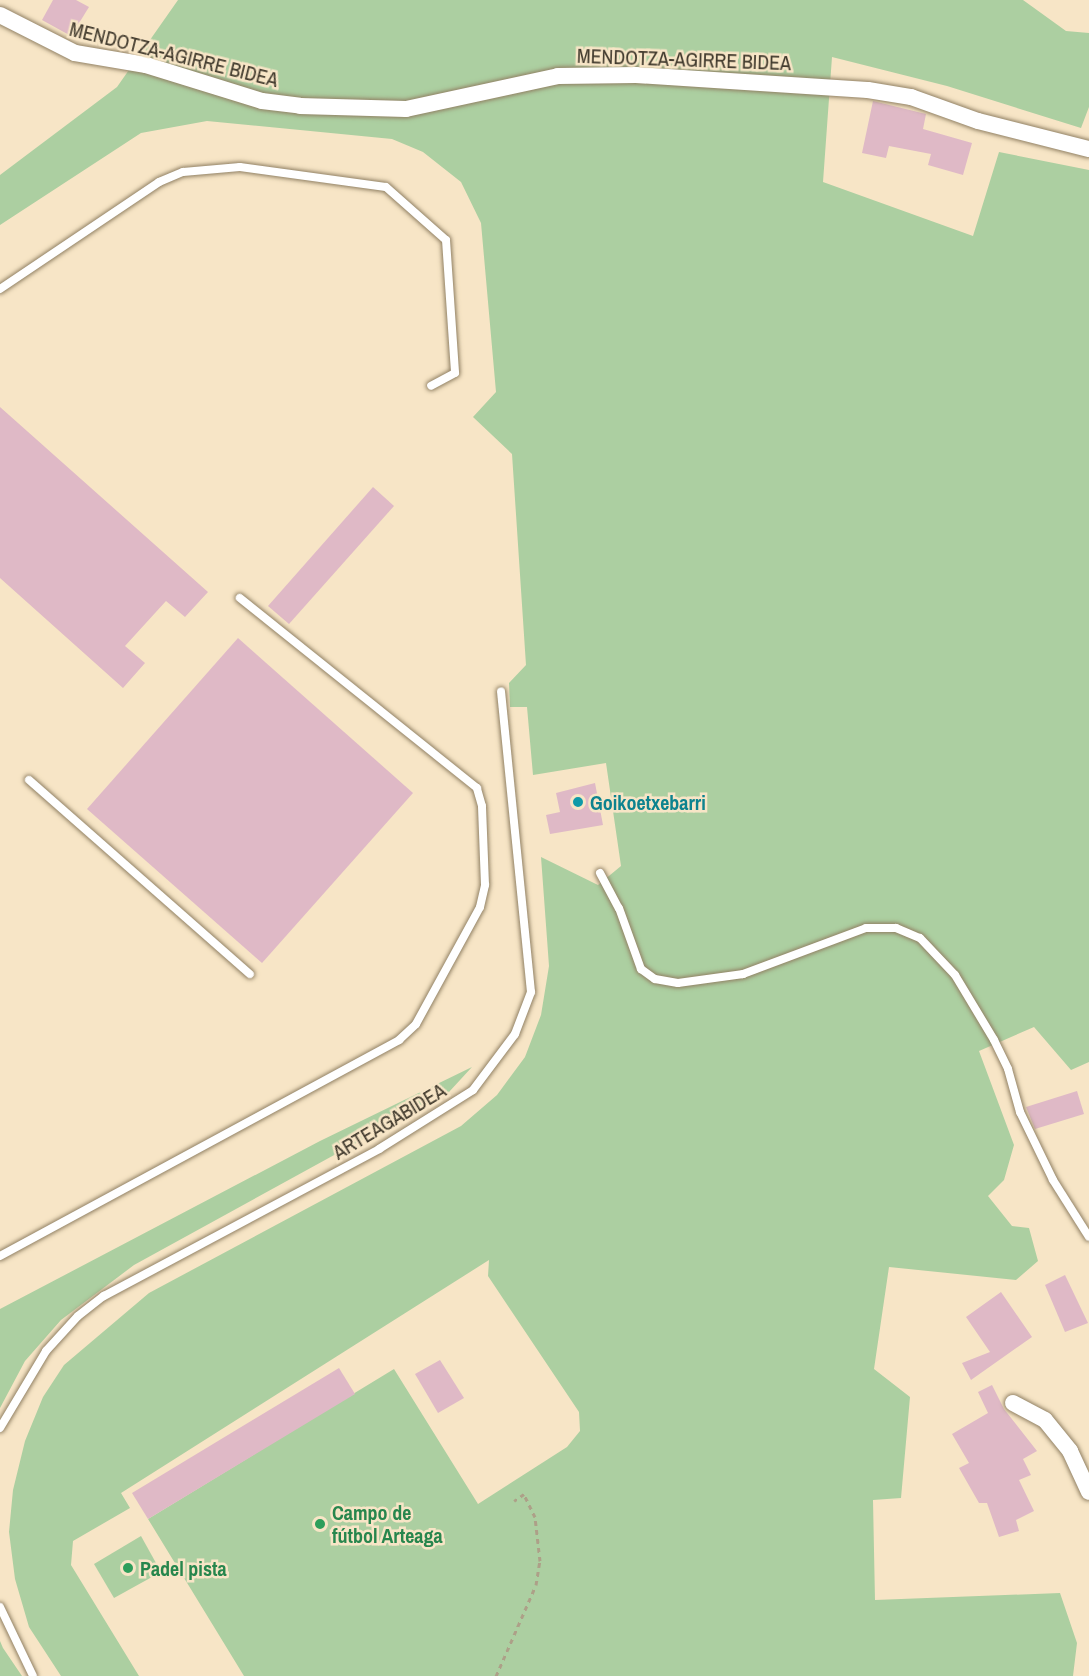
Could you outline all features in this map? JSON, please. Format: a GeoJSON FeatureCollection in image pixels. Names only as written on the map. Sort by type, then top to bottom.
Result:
{"type":"FeatureCollection","features":[{"type":"Feature","properties":{"kind":"street","name":"MENDOTZA-AGIRRE BIDEA"},"geometry":{"type":"LineString","coordinates":[[0,15],[75,53],[146,65],[262,100],[300,106],[406,109],[558,76],[636,75],[868,90],[911,97],[978,121],[1089,148]]}},
{"type":"Feature","properties":{"kind":"street"},"geometry":{"type":"LineString","coordinates":[[1013,1403],[1045,1420],[1070,1451],[1089,1492]]}},
{"type":"Feature","properties":{"kind":"lane"},"geometry":{"type":"LineString","coordinates":[[0,289],[159,182],[183,172],[240,167],[386,187],[446,240],[455,373],[430,386]]}},
{"type":"Feature","properties":{"kind":"lane"},"geometry":{"type":"LineString","coordinates":[[0,1256],[399,1040],[416,1024],[480,907],[485,885],[482,806],[477,788],[240,598]]}},
{"type":"Feature","properties":{"kind":"lane","name":"ARTEAGABIDEA"},"geometry":{"type":"LineString","coordinates":[[0,1428],[45,1351],[78,1316],[104,1296],[379,1149],[473,1090],[515,1035],[531,992],[501,691]]}},
{"type":"Feature","properties":{"kind":"lane"},"geometry":{"type":"LineString","coordinates":[[29,780],[250,974]]}},
{"type":"Feature","properties":{"kind":"lane"},"geometry":{"type":"LineString","coordinates":[[600,873],[619,908],[641,969],[655,979],[678,983],[743,974],[866,928],[896,928],[920,938],[955,975],[994,1040],[1008,1070],[1020,1112],[1053,1180],[1089,1236]]}},
{"type":"Feature","properties":{"kind":"lane"},"geometry":{"type":"LineString","coordinates":[[0,1607],[15,1646],[33,1676]]}},
{"type":"Feature","properties":{"kind":"path"},"geometry":{"type":"LineString","coordinates":[[496,1676],[536,1585],[540,1561],[535,1517],[524,1494],[514,1501]]}},
{"type":"Feature","properties":{"kind":"green space"},"geometry":{"type":"Polygon","coordinates":[[[178,0],[1023,0],[1066,31],[1089,33],[1089,107],[1081,128],[947,86],[832,57],[823,182],[973,236],[999,152],[1089,170],[1089,1062],[1071,1070],[1034,1027],[979,1051],[1014,1145],[1004,1180],[988,1196],[1012,1226],[1029,1228],[1038,1261],[1016,1280],[889,1267],[874,1369],[910,1397],[901,1498],[873,1500],[875,1600],[1060,1593],[1077,1643],[1073,1676],[244,1676],[148,1519],[394,1369],[478,1504],[567,1447],[580,1431],[579,1412],[488,1276],[489,1260],[121,1493],[130,1508],[73,1541],[71,1565],[139,1676],[61,1676],[29,1627],[15,1579],[9,1532],[13,1490],[25,1441],[43,1397],[64,1365],[149,1293],[461,1126],[497,1095],[525,1057],[541,1015],[549,966],[541,857],[598,885],[621,866],[606,763],[533,775],[527,707],[510,707],[509,683],[526,665],[512,454],[473,417],[496,392],[481,223],[461,182],[423,152],[392,139],[207,121],[141,133],[0,225],[0,175],[117,87],[178,0]]]}},
{"type":"Feature","properties":{"kind":"green space"},"geometry":{"type":"Polygon","coordinates":[[[472,1067],[449,1092],[134,1265],[61,1320],[25,1361],[0,1408],[0,1309],[320,1141],[472,1067]]]}},
{"type":"Feature","properties":{"kind":"green space","name":"Padel pista"},"geometry":{"type":"Polygon","coordinates":[[[141,1536],[161,1572],[114,1598],[94,1564],[141,1536]]]}},
{"type":"Feature","properties":{"kind":"green space"},"geometry":{"type":"Polygon","coordinates":[[[0,1641],[3,1648],[22,1676],[0,1676],[0,1641]]]}},
{"type":"Feature","properties":{"kind":"building"},"geometry":{"type":"Polygon","coordinates":[[[53,0],[76,0],[89,7],[71,36],[42,20],[53,0]]]}},
{"type":"Feature","properties":{"kind":"building"},"geometry":{"type":"Polygon","coordinates":[[[873,101],[926,114],[923,129],[972,143],[963,175],[928,165],[931,154],[889,146],[886,158],[862,153],[873,101]]]}},
{"type":"Feature","properties":{"kind":"building"},"geometry":{"type":"Polygon","coordinates":[[[0,407],[208,592],[185,617],[166,601],[125,646],[145,663],[123,688],[0,578],[0,407]]]}},
{"type":"Feature","properties":{"kind":"building"},"geometry":{"type":"Polygon","coordinates":[[[373,487],[394,506],[289,624],[268,606],[373,487]]]}},
{"type":"Feature","properties":{"kind":"building"},"geometry":{"type":"Polygon","coordinates":[[[238,638],[413,793],[262,963],[87,809],[238,638]]]}},
{"type":"Feature","properties":{"kind":"building","name":"Goikoetxebarri"},"geometry":{"type":"Polygon","coordinates":[[[595,783],[603,825],[550,834],[546,815],[560,812],[556,793],[595,783]]]}},
{"type":"Feature","properties":{"kind":"building"},"geometry":{"type":"Polygon","coordinates":[[[1077,1091],[1084,1114],[1035,1129],[1026,1107],[1077,1091]]]}},
{"type":"Feature","properties":{"kind":"building"},"geometry":{"type":"Polygon","coordinates":[[[1065,1275],[1088,1323],[1065,1332],[1045,1285],[1065,1275]]]}},
{"type":"Feature","properties":{"kind":"building"},"geometry":{"type":"Polygon","coordinates":[[[1001,1292],[1032,1337],[971,1380],[962,1363],[990,1352],[966,1317],[1001,1292]]]}},
{"type":"Feature","properties":{"kind":"building"},"geometry":{"type":"Polygon","coordinates":[[[440,1360],[464,1398],[438,1413],[415,1374],[440,1360]]]}},
{"type":"Feature","properties":{"kind":"building"},"geometry":{"type":"Polygon","coordinates":[[[339,1368],[355,1394],[148,1519],[132,1493],[339,1368]]]}},
{"type":"Feature","properties":{"kind":"building"},"geometry":{"type":"Polygon","coordinates":[[[992,1385],[1004,1409],[1037,1451],[1023,1459],[1031,1475],[1019,1480],[1034,1511],[1016,1520],[1019,1531],[999,1537],[987,1503],[979,1503],[959,1468],[969,1463],[952,1434],[988,1413],[978,1392],[992,1385]]]}},
{"type":"Feature","properties":{"kind":"place","name":"Goikoetxebarri"},"geometry":{"type":"Point","coordinates":[578,802]}},
{"type":"Feature","properties":{"kind":"place","name":"Campo de fútbol Arteaga"},"geometry":{"type":"Point","coordinates":[320,1524]}},
{"type":"Feature","properties":{"kind":"place","name":"Padel pista"},"geometry":{"type":"Point","coordinates":[128,1568]}}]}
